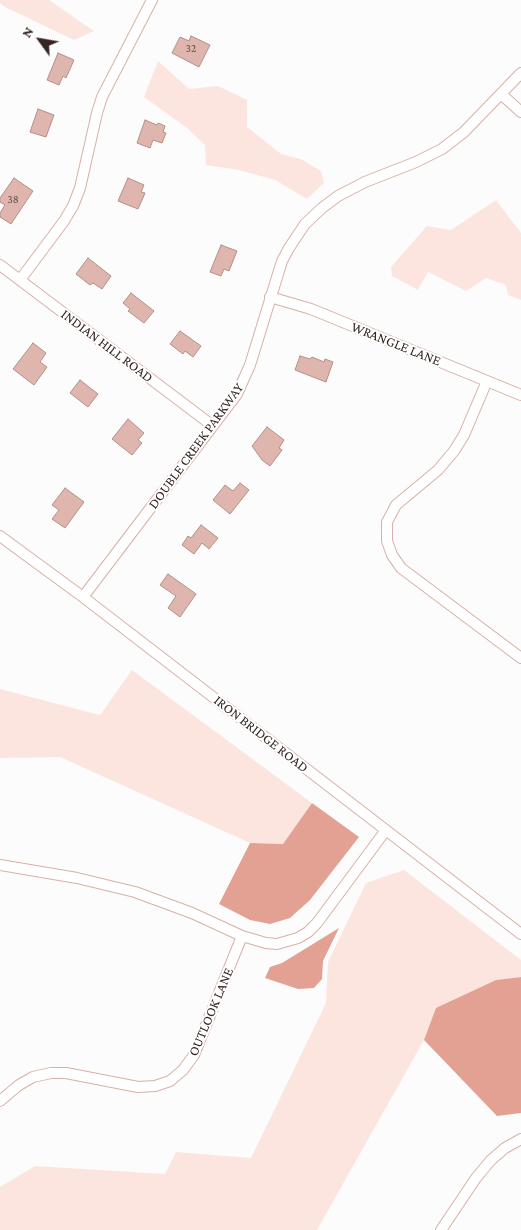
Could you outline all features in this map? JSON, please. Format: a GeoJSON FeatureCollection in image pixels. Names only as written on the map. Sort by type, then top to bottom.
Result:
{"type":"FeatureCollection","features":[{"type":"Feature","properties":{"kind":"street"},"geometry":{"type":"LineString","coordinates":[[20,280],[73,206],[80,188],[102,97],[152,0]]}},
{"type":"Feature","properties":{"kind":"street","name":"DOUBLE CREEK PARKWAY"},"geometry":{"type":"LineString","coordinates":[[83,597],[237,394],[250,365],[282,261],[288,248],[305,224],[322,208],[354,187],[416,162],[442,149],[464,132],[521,73]]}},
{"type":"Feature","properties":{"kind":"street"},"geometry":{"type":"LineString","coordinates":[[501,94],[521,112]]}},
{"type":"Feature","properties":{"kind":"street","name":"INDIAN HILL ROAD"},"geometry":{"type":"LineString","coordinates":[[0,265],[213,426]]}},
{"type":"Feature","properties":{"kind":"street","name":"WRANGLE LANE"},"geometry":{"type":"LineString","coordinates":[[270,297],[311,309],[521,395]]}},
{"type":"Feature","properties":{"kind":"street"},"geometry":{"type":"LineString","coordinates":[[487,381],[464,435],[454,451],[438,470],[396,505],[388,522],[387,541],[392,555],[401,568],[521,658]]}},
{"type":"Feature","properties":{"kind":"street","name":"IRON BRIDGE ROAD"},"geometry":{"type":"LineString","coordinates":[[0,536],[83,597],[521,934]]}},
{"type":"Feature","properties":{"kind":"street"},"geometry":{"type":"LineString","coordinates":[[0,865],[77,878],[134,892],[192,913],[242,936],[266,944],[277,944],[298,938],[308,932],[327,910],[386,830]]}},
{"type":"Feature","properties":{"kind":"street","name":"OUTLOOK LANE"},"geometry":{"type":"LineString","coordinates":[[0,1101],[33,1076],[51,1073],[66,1073],[138,1088],[155,1086],[170,1081],[183,1070],[194,1055],[242,936]]}},
{"type":"Feature","properties":{"kind":"street"},"geometry":{"type":"LineString","coordinates":[[441,1230],[476,1178],[491,1160],[505,1148],[521,1139]]}},
{"type":"Feature","properties":{"kind":"shaded area"},"geometry":{"type":"Polygon","coordinates":[[[0,0],[49,0],[94,31],[74,40],[5,7],[0,3],[0,0]]]}},
{"type":"Feature","properties":{"kind":"shaded area"},"geometry":{"type":"Polygon","coordinates":[[[158,61],[189,89],[218,86],[247,100],[247,127],[281,154],[301,159],[321,171],[324,183],[307,199],[275,180],[239,170],[206,165],[205,145],[187,128],[144,97],[158,61]]]}},
{"type":"Feature","properties":{"kind":"shaded area"},"geometry":{"type":"Polygon","coordinates":[[[496,200],[521,233],[521,300],[508,295],[506,285],[486,278],[466,291],[428,272],[418,290],[392,276],[391,267],[427,226],[451,230],[496,200]]]}},
{"type":"Feature","properties":{"kind":"shaded area"},"geometry":{"type":"Polygon","coordinates":[[[132,670],[312,803],[283,844],[250,843],[60,757],[0,758],[0,689],[100,715],[132,670]]]}},
{"type":"Feature","properties":{"kind":"shaded area"},"geometry":{"type":"Polygon","coordinates":[[[312,803],[359,837],[310,900],[290,918],[270,924],[250,920],[219,904],[250,843],[283,844],[312,803]]]}},
{"type":"Feature","properties":{"kind":"shaded area"},"geometry":{"type":"Polygon","coordinates":[[[404,870],[521,960],[521,977],[496,980],[436,1009],[424,1040],[317,1230],[0,1230],[0,1187],[35,1166],[165,1174],[176,1152],[251,1158],[326,1003],[328,962],[366,883],[404,870]]]}},
{"type":"Feature","properties":{"kind":"shaded area"},"geometry":{"type":"Polygon","coordinates":[[[339,928],[323,961],[322,979],[314,988],[298,989],[265,978],[270,967],[282,963],[339,928]]]}},
{"type":"Feature","properties":{"kind":"shaded area"},"geometry":{"type":"Polygon","coordinates":[[[521,977],[521,1113],[497,1116],[424,1040],[436,1008],[496,980],[521,977]]]}},
{"type":"Feature","properties":{"kind":"building"},"geometry":{"type":"Polygon","coordinates":[[[191,36],[210,45],[199,67],[172,53],[180,37],[189,41],[191,36]]]}},
{"type":"Feature","properties":{"kind":"building"},"geometry":{"type":"Polygon","coordinates":[[[58,53],[74,60],[66,78],[63,76],[59,85],[47,80],[58,53]]]}},
{"type":"Feature","properties":{"kind":"building"},"geometry":{"type":"Polygon","coordinates":[[[38,109],[54,115],[46,137],[30,132],[38,109]]]}},
{"type":"Feature","properties":{"kind":"building"},"geometry":{"type":"Polygon","coordinates":[[[145,120],[165,126],[163,132],[166,133],[162,143],[153,140],[150,148],[137,143],[145,120]]]}},
{"type":"Feature","properties":{"kind":"building"},"geometry":{"type":"Polygon","coordinates":[[[14,178],[33,191],[11,224],[0,217],[0,213],[5,205],[0,202],[0,198],[14,178]]]}},
{"type":"Feature","properties":{"kind":"building"},"geometry":{"type":"Polygon","coordinates":[[[128,178],[144,185],[141,192],[145,193],[138,209],[118,201],[128,178]]]}},
{"type":"Feature","properties":{"kind":"building"},"geometry":{"type":"Polygon","coordinates":[[[221,245],[237,251],[229,271],[224,269],[221,276],[210,272],[221,245]]]}},
{"type":"Feature","properties":{"kind":"building"},"geometry":{"type":"Polygon","coordinates":[[[88,258],[111,276],[102,289],[93,283],[90,285],[76,274],[88,258]]]}},
{"type":"Feature","properties":{"kind":"building"},"geometry":{"type":"Polygon","coordinates":[[[131,293],[154,311],[144,323],[128,311],[130,309],[123,303],[131,293]]]}},
{"type":"Feature","properties":{"kind":"building"},"geometry":{"type":"Polygon","coordinates":[[[180,331],[201,346],[193,357],[185,351],[183,354],[170,344],[180,331]]]}},
{"type":"Feature","properties":{"kind":"building"},"geometry":{"type":"Polygon","coordinates":[[[33,343],[46,353],[40,362],[47,367],[34,385],[13,369],[33,343]]]}},
{"type":"Feature","properties":{"kind":"building"},"geometry":{"type":"Polygon","coordinates":[[[300,356],[310,359],[312,357],[324,362],[325,359],[333,362],[326,382],[295,370],[300,356]]]}},
{"type":"Feature","properties":{"kind":"building"},"geometry":{"type":"Polygon","coordinates":[[[80,380],[98,394],[88,407],[70,393],[80,380]]]}},
{"type":"Feature","properties":{"kind":"building"},"geometry":{"type":"Polygon","coordinates":[[[128,419],[144,433],[138,440],[142,443],[132,455],[112,439],[128,419]]]}},
{"type":"Feature","properties":{"kind":"building"},"geometry":{"type":"Polygon","coordinates":[[[267,427],[284,440],[279,448],[282,450],[270,466],[262,460],[252,446],[267,427]]]}},
{"type":"Feature","properties":{"kind":"building"},"geometry":{"type":"Polygon","coordinates":[[[240,483],[249,490],[230,514],[213,500],[225,485],[233,491],[240,483]]]}},
{"type":"Feature","properties":{"kind":"building"},"geometry":{"type":"Polygon","coordinates":[[[65,488],[84,502],[65,528],[52,519],[59,510],[52,505],[65,488]]]}},
{"type":"Feature","properties":{"kind":"building"},"geometry":{"type":"Polygon","coordinates":[[[201,525],[218,538],[209,549],[202,543],[194,554],[182,545],[188,536],[191,538],[201,525]]]}},
{"type":"Feature","properties":{"kind":"building"},"geometry":{"type":"Polygon","coordinates":[[[168,574],[196,594],[180,617],[168,608],[176,596],[160,585],[168,574]]]}}]}
